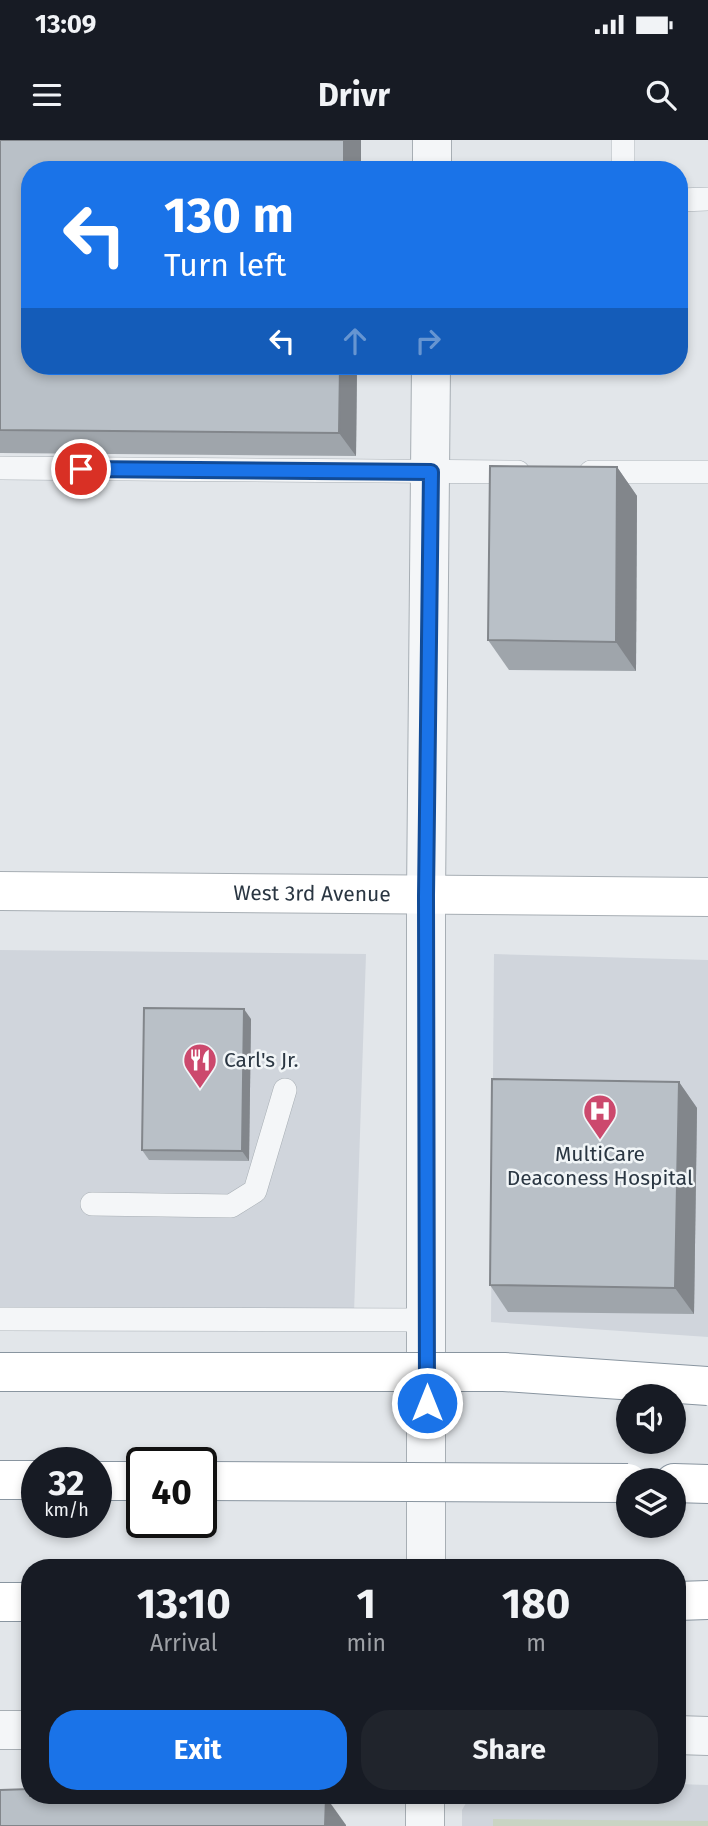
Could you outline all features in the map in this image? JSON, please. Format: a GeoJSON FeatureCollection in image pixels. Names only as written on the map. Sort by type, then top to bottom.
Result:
{"type":"FeatureCollection","features":[{"type":"Feature","properties":{"kind":"main road","name":"West 3rd Avenue"},"geometry":{"type":"LineString","coordinates":[[0,891],[708,897]]}},
{"type":"Feature","properties":{"kind":"main road"},"geometry":{"type":"LineString","coordinates":[[0,1372],[504,1372],[708,1386]]}},
{"type":"Feature","properties":{"kind":"main road"},"geometry":{"type":"LineString","coordinates":[[0,1480],[21,1480]]}},
{"type":"Feature","properties":{"kind":"main road"},"geometry":{"type":"LineString","coordinates":[[217,1481],[616,1483]]}},
{"type":"Feature","properties":{"kind":"main road"},"geometry":{"type":"LineString","coordinates":[[686,1483],[708,1483]]}},
{"type":"Feature","properties":{"kind":"main road"},"geometry":{"type":"LineString","coordinates":[[686,1601],[708,1601]]}},
{"type":"Feature","properties":{"kind":"main road"},"geometry":{"type":"LineString","coordinates":[[0,1602],[21,1602]]}},
{"type":"Feature","properties":{"kind":"street"},"geometry":{"type":"LineString","coordinates":[[432,140],[432,161]]}},
{"type":"Feature","properties":{"kind":"street"},"geometry":{"type":"LineString","coordinates":[[426,1559],[426,896],[431,375]]}},
{"type":"Feature","properties":{"kind":"street"},"geometry":{"type":"LineString","coordinates":[[0,1730],[21,1730]]}},
{"type":"Feature","properties":{"kind":"street"},"geometry":{"type":"LineString","coordinates":[[686,1735],[708,1736]]}},
{"type":"Feature","properties":{"kind":"street"},"geometry":{"type":"LineString","coordinates":[[425,1804],[425,1826]]}},
{"type":"Feature","properties":{"kind":"lane"},"geometry":{"type":"LineString","coordinates":[[623,140],[623,161]]}},
{"type":"Feature","properties":{"kind":"lane"},"geometry":{"type":"LineString","coordinates":[[688,200],[708,200]]}},
{"type":"Feature","properties":{"kind":"lane"},"geometry":{"type":"LineString","coordinates":[[0,468],[542,472]]}},
{"type":"Feature","properties":{"kind":"lane"},"geometry":{"type":"LineString","coordinates":[[569,472],[708,472]]}},
{"type":"Feature","properties":{"kind":"lane"},"geometry":{"type":"LineString","coordinates":[[92,1204],[231,1206],[255,1191],[285,1090]]}},
{"type":"Feature","properties":{"kind":"lane"},"geometry":{"type":"LineString","coordinates":[[0,1319],[428,1320]]}},
{"type":"Feature","properties":{"kind":"shaded area"},"geometry":{"type":"Polygon","coordinates":[[[0,950],[366,954],[354,1313],[0,1322],[0,950]]]}},
{"type":"Feature","properties":{"kind":"shaded area","name":"MultiCare Deaconess Hospital"},"geometry":{"type":"Polygon","coordinates":[[[494,954],[708,960],[708,1337],[491,1322],[494,954]]]}},
{"type":"Feature","properties":{"kind":"shaded area"},"geometry":{"type":"Polygon","coordinates":[[[686,1784],[708,1785],[708,1826],[462,1826],[462,1810],[465,1804],[686,1804],[686,1784]]]}},
{"type":"Feature","properties":{"kind":"green space"},"geometry":{"type":"Polygon","coordinates":[[[493,1819],[708,1821],[708,1826],[493,1826],[493,1819]]]}},
{"type":"Feature","properties":{"kind":"building"},"geometry":{"type":"Polygon","coordinates":[[[0,140],[344,140],[344,161],[21,161],[21,375],[340,375],[339,433],[0,430],[0,140]]]}},
{"type":"Feature","properties":{"kind":"building"},"geometry":{"type":"Polygon","coordinates":[[[490,466],[617,467],[616,642],[488,640],[490,466]]]}},
{"type":"Feature","properties":{"kind":"building","name":"Carl's Jr."},"geometry":{"type":"Polygon","coordinates":[[[144,1008],[244,1009],[242,1151],[142,1150],[144,1008]]]}},
{"type":"Feature","properties":{"kind":"building"},"geometry":{"type":"Polygon","coordinates":[[[492,1079],[679,1082],[675,1288],[490,1285],[492,1079]]]}},
{"type":"Feature","properties":{"kind":"building"},"geometry":{"type":"Polygon","coordinates":[[[21,1789],[21,1804],[326,1804],[325,1826],[0,1826],[0,1790],[21,1789]]]}},
{"type":"Feature","properties":{"kind":"place","name":"Carl's Jr."},"geometry":{"type":"Point","coordinates":[200,1090]}},
{"type":"Feature","properties":{"kind":"place","name":"MultiCare Deaconess Hospital"},"geometry":{"type":"Point","coordinates":[600,1141]}},
{"type":"Feature","properties":{"kind":"route"},"geometry":{"type":"LineString","coordinates":[[81,469],[431,472],[426,896],[427,1403]]}}]}
